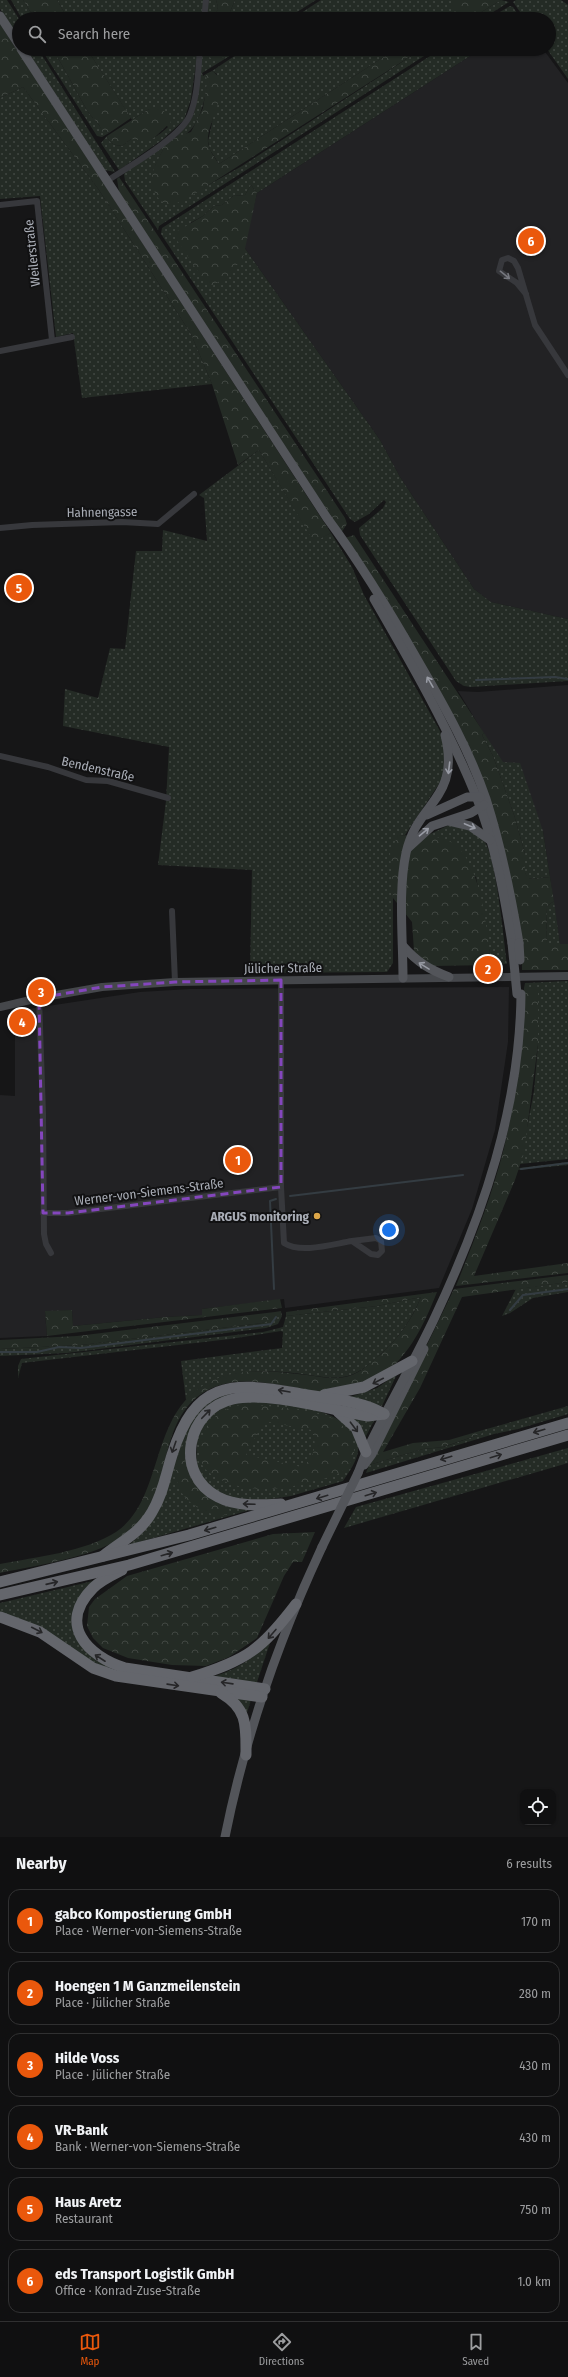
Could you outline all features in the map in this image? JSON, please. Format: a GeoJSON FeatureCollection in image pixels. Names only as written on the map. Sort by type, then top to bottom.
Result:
{"type":"FeatureCollection","features":[{"type":"Feature","properties":{"kind":"highway"},"geometry":{"type":"LineString","coordinates":[[316,1397],[364,1388],[412,1361]]}},
{"type":"Feature","properties":{"kind":"highway"},"geometry":{"type":"LineString","coordinates":[[99,1559],[135,1534],[152,1512],[161,1493],[182,1428],[195,1408],[206,1398],[227,1389],[247,1386],[362,1404],[384,1414]]}},
{"type":"Feature","properties":{"kind":"highway"},"geometry":{"type":"LineString","coordinates":[[302,1503],[241,1504],[219,1498],[210,1492],[192,1469],[190,1450],[192,1434],[204,1416],[214,1406],[241,1397],[267,1397],[368,1416],[384,1414]]}},
{"type":"Feature","properties":{"kind":"highway"},"geometry":{"type":"LineString","coordinates":[[334,1410],[356,1428],[366,1452]]}},
{"type":"Feature","properties":{"kind":"highway"},"geometry":{"type":"LineString","coordinates":[[0,1582],[99,1559],[302,1503],[568,1423]]}},
{"type":"Feature","properties":{"kind":"highway"},"geometry":{"type":"LineString","coordinates":[[0,1595],[129,1565],[568,1435]]}},
{"type":"Feature","properties":{"kind":"highway"},"geometry":{"type":"LineString","coordinates":[[129,1565],[94,1587],[83,1602],[78,1617],[78,1626],[84,1643],[92,1652],[108,1663],[125,1668],[189,1678],[264,1693]]}},
{"type":"Feature","properties":{"kind":"highway"},"geometry":{"type":"LineString","coordinates":[[189,1678],[228,1666],[250,1655],[267,1640],[296,1604]]}},
{"type":"Feature","properties":{"kind":"highway"},"geometry":{"type":"LineString","coordinates":[[0,1617],[28,1626],[40,1632],[103,1672],[134,1680],[218,1692],[264,1693]]}},
{"type":"Feature","properties":{"kind":"highway"},"geometry":{"type":"LineString","coordinates":[[218,1692],[233,1702],[242,1711],[246,1724],[246,1754]]}},
{"type":"Feature","properties":{"kind":"main road"},"geometry":{"type":"LineString","coordinates":[[0,16],[12,34]]}},
{"type":"Feature","properties":{"kind":"main road"},"geometry":{"type":"LineString","coordinates":[[26,56],[350,552],[450,716],[482,801],[507,875],[516,943],[519,994],[516,1065],[503,1132],[471,1235],[435,1318],[423,1352],[372,1454],[358,1473]]}},
{"type":"Feature","properties":{"kind":"main road"},"geometry":{"type":"LineString","coordinates":[[350,552],[440,716],[482,801],[490,840],[516,943]]}},
{"type":"Feature","properties":{"kind":"main road"},"geometry":{"type":"LineString","coordinates":[[403,978],[403,873],[407,849],[413,830],[441,792],[450,769],[449,752],[440,716]]}},
{"type":"Feature","properties":{"kind":"main road"},"geometry":{"type":"LineString","coordinates":[[423,818],[433,811],[482,801]]}},
{"type":"Feature","properties":{"kind":"main road"},"geometry":{"type":"LineString","coordinates":[[407,849],[427,830],[482,801]]}},
{"type":"Feature","properties":{"kind":"main road"},"geometry":{"type":"LineString","coordinates":[[445,820],[470,826],[490,840]]}},
{"type":"Feature","properties":{"kind":"main road"},"geometry":{"type":"LineString","coordinates":[[403,946],[415,960],[429,969],[449,978]]}},
{"type":"Feature","properties":{"kind":"main road","name":"Jülicher Straße"},"geometry":{"type":"LineString","coordinates":[[0,1007],[39,998],[102,987],[175,982],[568,976]]}},
{"type":"Feature","properties":{"kind":"main road"},"geometry":{"type":"LineString","coordinates":[[225,1837],[246,1754],[264,1693],[296,1604],[322,1546],[358,1473],[384,1414],[435,1318]]}},
{"type":"Feature","properties":{"kind":"street"},"geometry":{"type":"LineString","coordinates":[[205,12],[206,0]]}},
{"type":"Feature","properties":{"kind":"street"},"geometry":{"type":"LineString","coordinates":[[107,181],[173,136],[185,124],[189,116],[195,94],[199,56]]}},
{"type":"Feature","properties":{"kind":"street","name":"Weilerstraße"},"geometry":{"type":"LineString","coordinates":[[0,205],[37,202],[52,340]]}},
{"type":"Feature","properties":{"kind":"street"},"geometry":{"type":"LineString","coordinates":[[526,294],[517,283],[499,271],[502,260],[508,258],[514,261],[526,294],[535,325],[568,375]]}},
{"type":"Feature","properties":{"kind":"street"},"geometry":{"type":"LineString","coordinates":[[0,351],[72,337]]}},
{"type":"Feature","properties":{"kind":"street","name":"Hahnengasse"},"geometry":{"type":"LineString","coordinates":[[0,528],[32,525],[122,522],[158,524],[194,494]]}},
{"type":"Feature","properties":{"kind":"street","name":"Bendenstraße"},"geometry":{"type":"LineString","coordinates":[[0,756],[48,767],[86,780],[108,781],[168,798]]}},
{"type":"Feature","properties":{"kind":"street"},"geometry":{"type":"LineString","coordinates":[[172,911],[175,982]]}},
{"type":"Feature","properties":{"kind":"street"},"geometry":{"type":"LineString","coordinates":[[281,980],[281,1187],[284,1243],[290,1246],[304,1248],[352,1241],[376,1238],[381,1241],[382,1251],[378,1255],[371,1254],[352,1241]]}},
{"type":"Feature","properties":{"kind":"street"},"geometry":{"type":"LineString","coordinates":[[39,998],[43,1113],[43,1213],[45,1239],[51,1254]]}},
{"type":"Feature","properties":{"kind":"street","name":"Werner-von-Siemens-Straße"},"geometry":{"type":"LineString","coordinates":[[43,1213],[68,1213],[281,1187]]}},
{"type":"Feature","properties":{"kind":"highlighted area"},"geometry":{"type":"Polygon","coordinates":[[[281,980],[281,1187],[68,1213],[43,1213],[39,998],[102,987],[175,982],[281,980]]]}},
{"type":"Feature","properties":{"kind":"shaded area"},"geometry":{"type":"Polygon","coordinates":[[[470,56],[548,56],[568,83],[568,619],[491,602],[474,589],[400,477],[380,440],[244,247],[257,193],[470,56]]]}},
{"type":"Feature","properties":{"kind":"shaded area"},"geometry":{"type":"Polygon","coordinates":[[[568,685],[568,944],[560,944],[543,831],[458,691],[478,692],[568,685]]]}},
{"type":"Feature","properties":{"kind":"shaded area"},"geometry":{"type":"Polygon","coordinates":[[[509,987],[508,1042],[495,1130],[472,1209],[439,1288],[285,1308],[284,1299],[202,1309],[202,1315],[73,1326],[72,1310],[45,1312],[47,1336],[0,1338],[0,1095],[15,1096],[15,1011],[140,992],[190,989],[509,987]]]}},
{"type":"Feature","properties":{"kind":"green space"},"geometry":{"type":"Polygon","coordinates":[[[0,0],[7,0],[15,12],[12,12],[12,27],[0,9],[0,0]]]}},
{"type":"Feature","properties":{"kind":"green space"},"geometry":{"type":"Polygon","coordinates":[[[11,0],[23,0],[31,12],[18,12],[11,0]]]}},
{"type":"Feature","properties":{"kind":"green space"},"geometry":{"type":"Polygon","coordinates":[[[23,0],[57,0],[64,12],[31,12],[23,0]]]}},
{"type":"Feature","properties":{"kind":"green space"},"geometry":{"type":"Polygon","coordinates":[[[57,0],[204,0],[202,12],[64,12],[57,0]]]}},
{"type":"Feature","properties":{"kind":"green space"},"geometry":{"type":"Polygon","coordinates":[[[208,0],[216,0],[218,7],[217,12],[207,12],[208,0]]]}},
{"type":"Feature","properties":{"kind":"green space"},"geometry":{"type":"Polygon","coordinates":[[[216,0],[235,0],[230,12],[217,12],[218,7],[216,0]]]}},
{"type":"Feature","properties":{"kind":"green space"},"geometry":{"type":"Polygon","coordinates":[[[235,0],[316,0],[297,12],[230,12],[235,0]]]}},
{"type":"Feature","properties":{"kind":"green space"},"geometry":{"type":"Polygon","coordinates":[[[321,0],[451,0],[451,12],[303,12],[321,0]]]}},
{"type":"Feature","properties":{"kind":"green space"},"geometry":{"type":"Polygon","coordinates":[[[451,0],[501,0],[481,12],[451,12],[451,0]]]}},
{"type":"Feature","properties":{"kind":"green space"},"geometry":{"type":"Polygon","coordinates":[[[501,0],[509,2],[493,12],[481,12],[501,0]]]}},
{"type":"Feature","properties":{"kind":"green space"},"geometry":{"type":"Polygon","coordinates":[[[516,0],[561,0],[568,5],[568,79],[552,56],[556,56],[556,12],[520,12],[513,2],[516,0]]]}},
{"type":"Feature","properties":{"kind":"green space"},"geometry":{"type":"Polygon","coordinates":[[[510,6],[513,7],[516,12],[500,12],[510,6]]]}},
{"type":"Feature","properties":{"kind":"green space"},"geometry":{"type":"Polygon","coordinates":[[[0,24],[12,42],[12,56],[21,56],[331,533],[314,542],[259,450],[238,465],[212,384],[191,334],[99,190],[23,87],[0,98],[0,24]]]}},
{"type":"Feature","properties":{"kind":"green space"},"geometry":{"type":"Polygon","coordinates":[[[31,56],[42,56],[115,172],[105,170],[31,56]]]}},
{"type":"Feature","properties":{"kind":"green space"},"geometry":{"type":"Polygon","coordinates":[[[46,56],[57,56],[88,112],[103,132],[106,131],[109,133],[102,137],[97,136],[46,56]]]}},
{"type":"Feature","properties":{"kind":"green space"},"geometry":{"type":"Polygon","coordinates":[[[57,56],[91,56],[131,118],[109,133],[106,131],[103,133],[99,125],[88,112],[57,56]]]}},
{"type":"Feature","properties":{"kind":"green space"},"geometry":{"type":"Polygon","coordinates":[[[91,56],[197,56],[191,99],[184,120],[162,140],[119,170],[101,143],[107,136],[109,141],[113,144],[122,146],[131,139],[153,138],[168,127],[149,109],[132,120],[91,56]]]}},
{"type":"Feature","properties":{"kind":"green space"},"geometry":{"type":"Polygon","coordinates":[[[201,56],[230,56],[202,73],[203,76],[206,74],[208,78],[200,114],[196,123],[190,130],[184,135],[176,137],[188,124],[194,113],[201,56]]]}},
{"type":"Feature","properties":{"kind":"green space"},"geometry":{"type":"Polygon","coordinates":[[[208,56],[224,56],[224,57],[215,61],[208,56]]]}},
{"type":"Feature","properties":{"kind":"green space"},"geometry":{"type":"Polygon","coordinates":[[[234,56],[385,56],[219,164],[210,150],[208,141],[212,123],[217,74],[212,71],[234,56]]]}},
{"type":"Feature","properties":{"kind":"green space"},"geometry":{"type":"Polygon","coordinates":[[[385,56],[411,56],[196,193],[176,203],[170,205],[166,204],[162,202],[156,194],[152,185],[152,176],[155,166],[163,150],[161,147],[176,137],[191,132],[203,108],[207,83],[206,74],[212,71],[218,77],[220,85],[218,104],[208,134],[208,142],[211,151],[219,164],[385,56]]]}},
{"type":"Feature","properties":{"kind":"green space"},"geometry":{"type":"Polygon","coordinates":[[[411,56],[424,56],[159,226],[158,230],[125,181],[124,174],[161,147],[163,150],[155,166],[180,201],[242,166],[411,56]]]}},
{"type":"Feature","properties":{"kind":"green space"},"geometry":{"type":"Polygon","coordinates":[[[430,56],[470,56],[257,193],[251,185],[245,195],[233,196],[222,205],[214,206],[203,216],[190,223],[243,258],[244,247],[380,440],[400,477],[474,589],[491,602],[568,619],[568,681],[471,687],[464,686],[456,681],[360,535],[359,528],[383,508],[386,502],[384,500],[369,514],[355,522],[350,519],[161,234],[162,228],[430,56]]]}},
{"type":"Feature","properties":{"kind":"green space"},"geometry":{"type":"Polygon","coordinates":[[[23,87],[99,190],[191,334],[212,384],[82,398],[73,333],[56,337],[40,196],[0,199],[0,98],[23,87]]]}},
{"type":"Feature","properties":{"kind":"green space"},"geometry":{"type":"Polygon","coordinates":[[[158,106],[168,115],[171,122],[155,137],[147,141],[131,139],[122,146],[115,145],[109,141],[107,136],[149,109],[158,106]]]}},
{"type":"Feature","properties":{"kind":"green space"},"geometry":{"type":"Polygon","coordinates":[[[119,177],[345,518],[347,524],[341,533],[119,192],[117,179],[119,177]]]}},
{"type":"Feature","properties":{"kind":"green space"},"geometry":{"type":"Polygon","coordinates":[[[251,185],[257,193],[243,258],[229,275],[209,288],[176,239],[176,232],[203,216],[214,206],[222,205],[233,196],[245,195],[251,185]]]}},
{"type":"Feature","properties":{"kind":"green space"},"geometry":{"type":"Polygon","coordinates":[[[259,450],[314,541],[331,533],[352,567],[364,595],[440,731],[446,753],[445,775],[405,835],[398,835],[393,882],[393,963],[387,972],[250,973],[252,870],[158,865],[166,801],[169,747],[63,726],[65,689],[98,698],[110,648],[125,649],[136,551],[162,551],[163,530],[207,541],[204,498],[199,495],[259,450]]]}},
{"type":"Feature","properties":{"kind":"green space"},"geometry":{"type":"Polygon","coordinates":[[[354,535],[484,733],[482,735],[493,756],[514,815],[525,854],[525,873],[529,879],[550,877],[554,901],[546,907],[547,944],[568,944],[568,970],[522,970],[522,947],[483,779],[345,538],[354,535]]]}},
{"type":"Feature","properties":{"kind":"green space"},"geometry":{"type":"Polygon","coordinates":[[[484,733],[503,762],[520,763],[543,831],[550,877],[528,879],[525,873],[525,854],[514,815],[493,756],[482,735],[484,733]]]}},
{"type":"Feature","properties":{"kind":"green space"},"geometry":{"type":"Polygon","coordinates":[[[449,825],[463,828],[476,834],[484,841],[488,849],[496,880],[507,964],[492,965],[476,877],[424,837],[449,825]]]}},
{"type":"Feature","properties":{"kind":"green space"},"geometry":{"type":"Polygon","coordinates":[[[398,835],[439,837],[457,846],[467,859],[480,893],[492,965],[432,966],[421,960],[414,951],[412,922],[393,898],[390,853],[398,835]]]}},
{"type":"Feature","properties":{"kind":"green space"},"geometry":{"type":"Polygon","coordinates":[[[554,901],[560,944],[547,944],[546,907],[554,901]]]}},
{"type":"Feature","properties":{"kind":"green space"},"geometry":{"type":"Polygon","coordinates":[[[568,981],[568,1159],[520,1164],[534,1091],[538,1044],[538,988],[524,988],[525,983],[568,981]]]}},
{"type":"Feature","properties":{"kind":"green space"},"geometry":{"type":"Polygon","coordinates":[[[524,988],[538,988],[538,1044],[524,1153],[515,1180],[474,1276],[568,1263],[568,1273],[456,1286],[488,1201],[504,1148],[518,1069],[524,988]]]}},
{"type":"Feature","properties":{"kind":"green space"},"geometry":{"type":"Polygon","coordinates":[[[568,1162],[568,1165],[518,1170],[519,1168],[568,1162]]]}},
{"type":"Feature","properties":{"kind":"green space"},"geometry":{"type":"Polygon","coordinates":[[[568,1275],[568,1282],[462,1297],[420,1388],[383,1452],[413,1443],[449,1440],[483,1430],[481,1434],[443,1447],[423,1449],[369,1465],[454,1289],[568,1275]]]}},
{"type":"Feature","properties":{"kind":"green space"},"geometry":{"type":"Polygon","coordinates":[[[568,1282],[568,1292],[533,1298],[510,1313],[502,1316],[516,1289],[568,1282]]]}},
{"type":"Feature","properties":{"kind":"green space"},"geometry":{"type":"Polygon","coordinates":[[[437,1292],[420,1330],[404,1354],[385,1373],[373,1380],[326,1392],[316,1392],[277,1384],[257,1382],[229,1383],[210,1389],[193,1401],[181,1415],[173,1432],[157,1488],[150,1506],[140,1522],[128,1534],[94,1551],[75,1557],[0,1573],[0,1564],[75,1549],[104,1539],[116,1532],[131,1518],[142,1500],[165,1437],[174,1417],[186,1399],[204,1385],[229,1375],[254,1371],[281,1372],[334,1378],[354,1374],[381,1354],[393,1342],[409,1320],[421,1297],[377,1306],[286,1316],[286,1312],[437,1292]]]}},
{"type":"Feature","properties":{"kind":"green space"},"geometry":{"type":"Polygon","coordinates":[[[421,1297],[405,1327],[395,1340],[372,1362],[356,1373],[346,1377],[330,1378],[293,1373],[260,1371],[243,1372],[213,1381],[199,1389],[186,1400],[181,1361],[282,1348],[283,1332],[281,1331],[230,1339],[22,1363],[18,1378],[18,1366],[21,1359],[263,1332],[283,1327],[286,1316],[377,1306],[421,1297]]]}},
{"type":"Feature","properties":{"kind":"green space"},"geometry":{"type":"Polygon","coordinates":[[[280,1299],[282,1308],[47,1336],[45,1311],[72,1310],[73,1326],[202,1315],[202,1309],[280,1299]]]}},
{"type":"Feature","properties":{"kind":"green space"},"geometry":{"type":"Polygon","coordinates":[[[281,1311],[282,1316],[278,1324],[266,1328],[67,1353],[0,1356],[0,1349],[81,1345],[262,1323],[275,1317],[275,1312],[281,1311]]]}},
{"type":"Feature","properties":{"kind":"green space"},"geometry":{"type":"Polygon","coordinates":[[[275,1312],[275,1317],[272,1320],[262,1323],[81,1345],[0,1349],[0,1340],[77,1336],[275,1312]]]}},
{"type":"Feature","properties":{"kind":"green space"},"geometry":{"type":"Polygon","coordinates":[[[397,1374],[382,1406],[344,1399],[377,1388],[397,1374]]]}},
{"type":"Feature","properties":{"kind":"green space"},"geometry":{"type":"Polygon","coordinates":[[[219,1394],[239,1394],[190,1431],[199,1485],[257,1508],[129,1545],[142,1533],[191,1415],[219,1394]]]}},
{"type":"Feature","properties":{"kind":"green space"},"geometry":{"type":"Polygon","coordinates":[[[236,1401],[268,1402],[310,1409],[329,1415],[345,1424],[355,1436],[358,1451],[354,1463],[343,1481],[291,1496],[257,1501],[231,1499],[210,1488],[196,1469],[197,1433],[213,1412],[236,1401]]]}},
{"type":"Feature","properties":{"kind":"green space"},"geometry":{"type":"Polygon","coordinates":[[[247,1404],[289,1408],[311,1412],[331,1418],[339,1422],[350,1435],[354,1451],[353,1459],[341,1472],[333,1476],[294,1486],[267,1489],[227,1483],[215,1477],[205,1469],[201,1461],[201,1443],[207,1426],[213,1419],[220,1413],[237,1406],[247,1404]],[[264,1421],[246,1455],[302,1467],[310,1459],[314,1450],[315,1445],[311,1430],[264,1421]]]}},
{"type":"Feature","properties":{"kind":"green space"},"geometry":{"type":"Polygon","coordinates":[[[568,1406],[568,1414],[518,1429],[494,1434],[366,1473],[369,1465],[423,1449],[444,1447],[481,1434],[483,1430],[568,1406]]]}},
{"type":"Feature","properties":{"kind":"green space"},"geometry":{"type":"Polygon","coordinates":[[[349,1417],[375,1419],[365,1438],[349,1417]]]}},
{"type":"Feature","properties":{"kind":"green space"},"geometry":{"type":"Polygon","coordinates":[[[183,1446],[185,1461],[192,1480],[202,1492],[230,1511],[226,1514],[220,1515],[206,1512],[187,1500],[180,1490],[176,1472],[179,1448],[183,1446]]]}},
{"type":"Feature","properties":{"kind":"green space"},"geometry":{"type":"Polygon","coordinates":[[[568,1448],[568,1463],[344,1528],[356,1507],[568,1448]]]}},
{"type":"Feature","properties":{"kind":"green space"},"geometry":{"type":"Polygon","coordinates":[[[315,1532],[302,1562],[293,1562],[284,1576],[257,1638],[229,1657],[206,1666],[172,1665],[128,1658],[103,1648],[93,1638],[87,1626],[89,1607],[95,1599],[127,1576],[273,1534],[315,1532]]]}},
{"type":"Feature","properties":{"kind":"green space"},"geometry":{"type":"Polygon","coordinates":[[[93,1581],[80,1596],[82,1647],[93,1658],[117,1669],[109,1670],[0,1614],[0,1603],[93,1581]]]}},
{"type":"Feature","properties":{"kind":"green space"},"geometry":{"type":"Polygon","coordinates":[[[271,1640],[256,1685],[209,1678],[227,1672],[243,1664],[271,1640]]]}},
{"type":"Feature","properties":{"kind":"green space"},"geometry":{"type":"Polygon","coordinates":[[[231,1698],[251,1700],[246,1716],[231,1698]]]}},
{"type":"Feature","properties":{"kind":"waterway"},"geometry":{"type":"LineString","coordinates":[[476,680],[555,677],[568,679]]}},
{"type":"Feature","properties":{"kind":"waterway"},"geometry":{"type":"LineString","coordinates":[[521,1169],[568,1163]]}},
{"type":"Feature","properties":{"kind":"waterway"},"geometry":{"type":"LineString","coordinates":[[290,1196],[463,1175]]}},
{"type":"Feature","properties":{"kind":"waterway"},"geometry":{"type":"LineString","coordinates":[[274,1289],[270,1201],[276,1199]]}},
{"type":"Feature","properties":{"kind":"waterway"},"geometry":{"type":"LineString","coordinates":[[510,1310],[523,1295],[568,1289]]}},
{"type":"Feature","properties":{"kind":"waterway"},"geometry":{"type":"LineString","coordinates":[[0,1352],[37,1352],[59,1347],[81,1348],[271,1324],[276,1317]]}},
{"type":"Feature","properties":{"kind":"place","name":"eds Transport Logistik GmbH"},"geometry":{"type":"Point","coordinates":[531,241]}},
{"type":"Feature","properties":{"kind":"place","name":"Haus Aretz"},"geometry":{"type":"Point","coordinates":[19,588]}},
{"type":"Feature","properties":{"kind":"place","name":"Hoengen 1 M Ganzmeilenstein"},"geometry":{"type":"Point","coordinates":[488,969]}},
{"type":"Feature","properties":{"kind":"place","name":"Hilde Voss"},"geometry":{"type":"Point","coordinates":[41,992]}},
{"type":"Feature","properties":{"kind":"place","name":"VR-Bank"},"geometry":{"type":"Point","coordinates":[22,1022]}},
{"type":"Feature","properties":{"kind":"place","name":"gabco Kompostierung GmbH"},"geometry":{"type":"Point","coordinates":[238,1160]}},
{"type":"Feature","properties":{"kind":"place","name":"ARGUS monitoring"},"geometry":{"type":"Point","coordinates":[317,1216]}}]}
